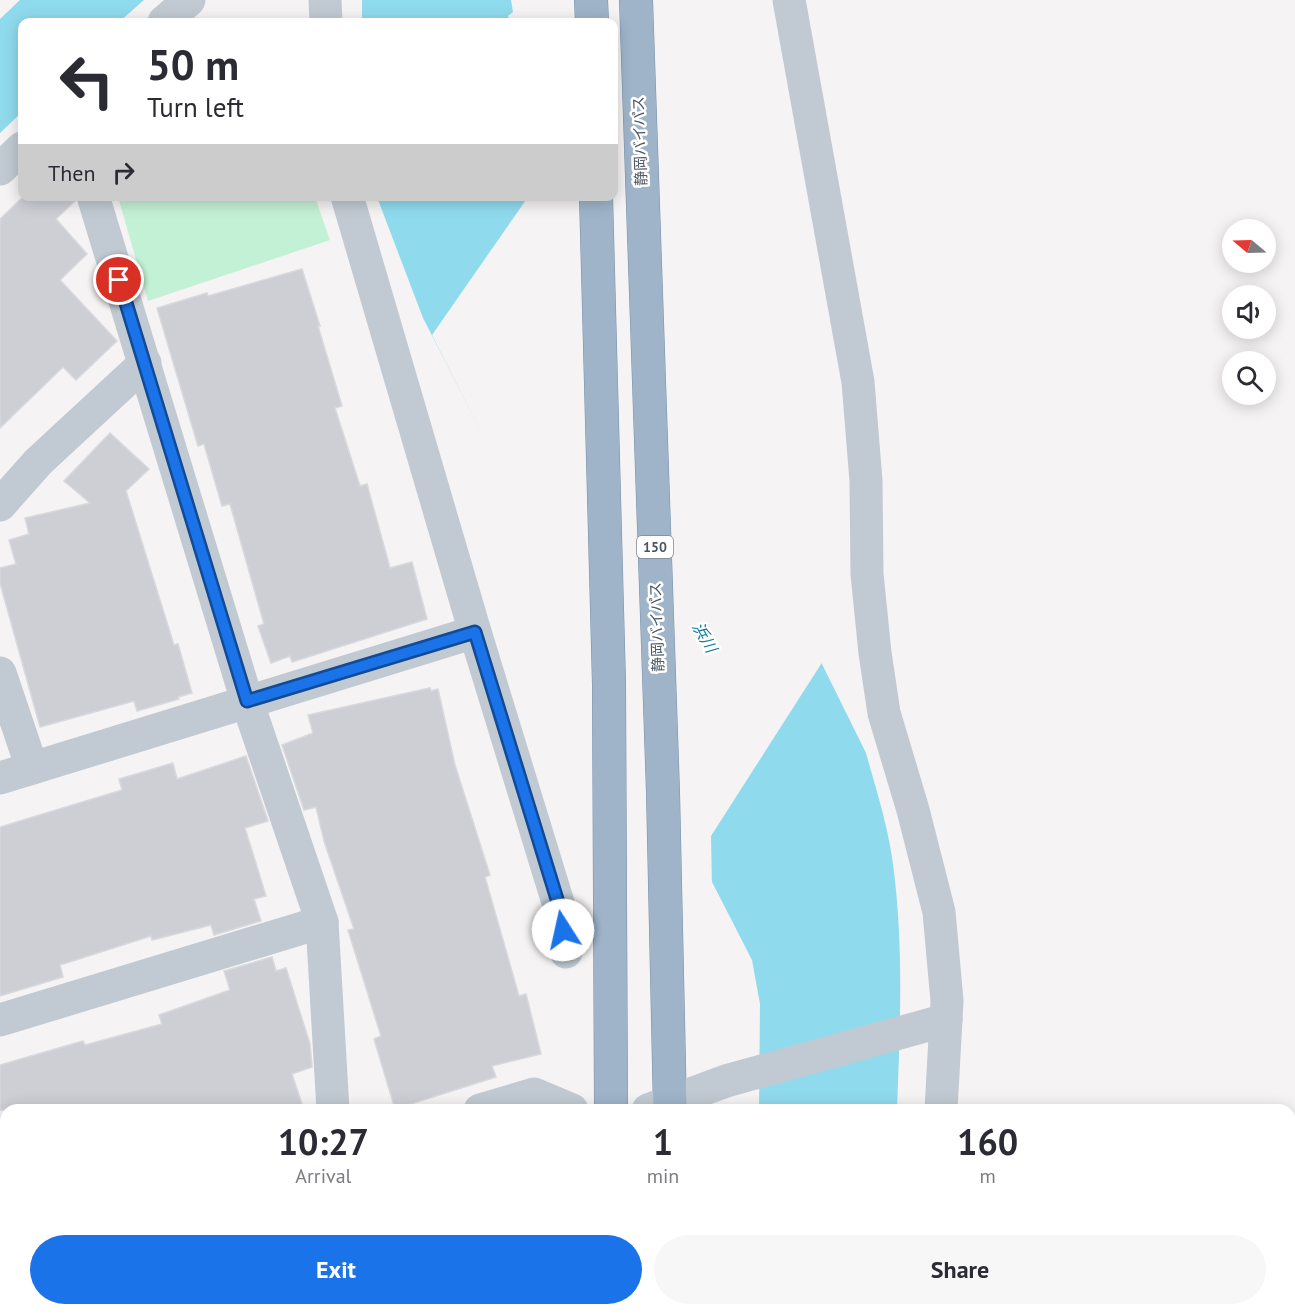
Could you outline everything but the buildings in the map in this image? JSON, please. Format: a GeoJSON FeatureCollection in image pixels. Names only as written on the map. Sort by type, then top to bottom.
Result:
{"type":"FeatureCollection","features":[{"type":"Feature","properties":{"kind":"highway"},"geometry":{"type":"LineString","coordinates":[[591,0],[592,18]]}},
{"type":"Feature","properties":{"kind":"highway","name":"静岡バイパス"},"geometry":{"type":"LineString","coordinates":[[636,0],[663,792],[662,1104]]}},
{"type":"Feature","properties":{"kind":"highway"},"geometry":{"type":"LineString","coordinates":[[596,201],[609,684],[611,1104]]}},
{"type":"Feature","properties":{"kind":"street"},"geometry":{"type":"LineString","coordinates":[[169,18],[189,0]]}},
{"type":"Feature","properties":{"kind":"street"},"geometry":{"type":"LineString","coordinates":[[325,0],[326,18]]}},
{"type":"Feature","properties":{"kind":"street"},"geometry":{"type":"LineString","coordinates":[[789,0],[858,382],[866,481],[867,574],[884,713],[913,810],[939,912],[947,1001],[933,1025],[940,1104]]}},
{"type":"Feature","properties":{"kind":"street"},"geometry":{"type":"LineString","coordinates":[[0,169],[18,152]]}},
{"type":"Feature","properties":{"kind":"street"},"geometry":{"type":"LineString","coordinates":[[95,201],[247,701],[322,922],[333,1104]]}},
{"type":"Feature","properties":{"kind":"street"},"geometry":{"type":"LineString","coordinates":[[348,201],[475,632],[560,909],[566,952]]}},
{"type":"Feature","properties":{"kind":"street"},"geometry":{"type":"LineString","coordinates":[[0,505],[38,462],[145,363]]}},
{"type":"Feature","properties":{"kind":"street"},"geometry":{"type":"LineString","coordinates":[[0,778],[475,632]]}},
{"type":"Feature","properties":{"kind":"street"},"geometry":{"type":"LineString","coordinates":[[0,673],[32,768]]}},
{"type":"Feature","properties":{"kind":"street"},"geometry":{"type":"LineString","coordinates":[[0,1020],[322,922]]}},
{"type":"Feature","properties":{"kind":"street"},"geometry":{"type":"LineString","coordinates":[[669,1104],[726,1081],[933,1025]]}},
{"type":"Feature","properties":{"kind":"street"},"geometry":{"type":"LineString","coordinates":[[500,1104],[534,1094],[558,1104]]}},
{"type":"Feature","properties":{"kind":"green space"},"geometry":{"type":"Polygon","coordinates":[[[119,201],[316,201],[330,240],[148,301],[119,201]]]}},
{"type":"Feature","properties":{"kind":"water"},"geometry":{"type":"Polygon","coordinates":[[[20,0],[144,0],[124,18],[18,18],[18,116],[0,133],[0,19],[20,0]]]}},
{"type":"Feature","properties":{"kind":"water"},"geometry":{"type":"Polygon","coordinates":[[[362,0],[511,0],[513,12],[509,18],[362,18],[362,0]]]}},
{"type":"Feature","properties":{"kind":"water","name":"浜川"},"geometry":{"type":"Polygon","coordinates":[[[379,201],[593,201],[866,753],[888,836],[899,926],[897,1104],[759,1104],[760,1004],[752,960],[423,318],[379,201]]]}},
{"type":"Feature","properties":{"kind":"pier"},"geometry":{"type":"Polygon","coordinates":[[[525,201],[596,201],[823,661],[711,836],[712,889],[432,335],[525,201]]]}},
{"type":"Feature","properties":{"kind":"route"},"geometry":{"type":"LineString","coordinates":[[119,280],[247,701],[475,632],[560,909],[563,930]]}}]}
